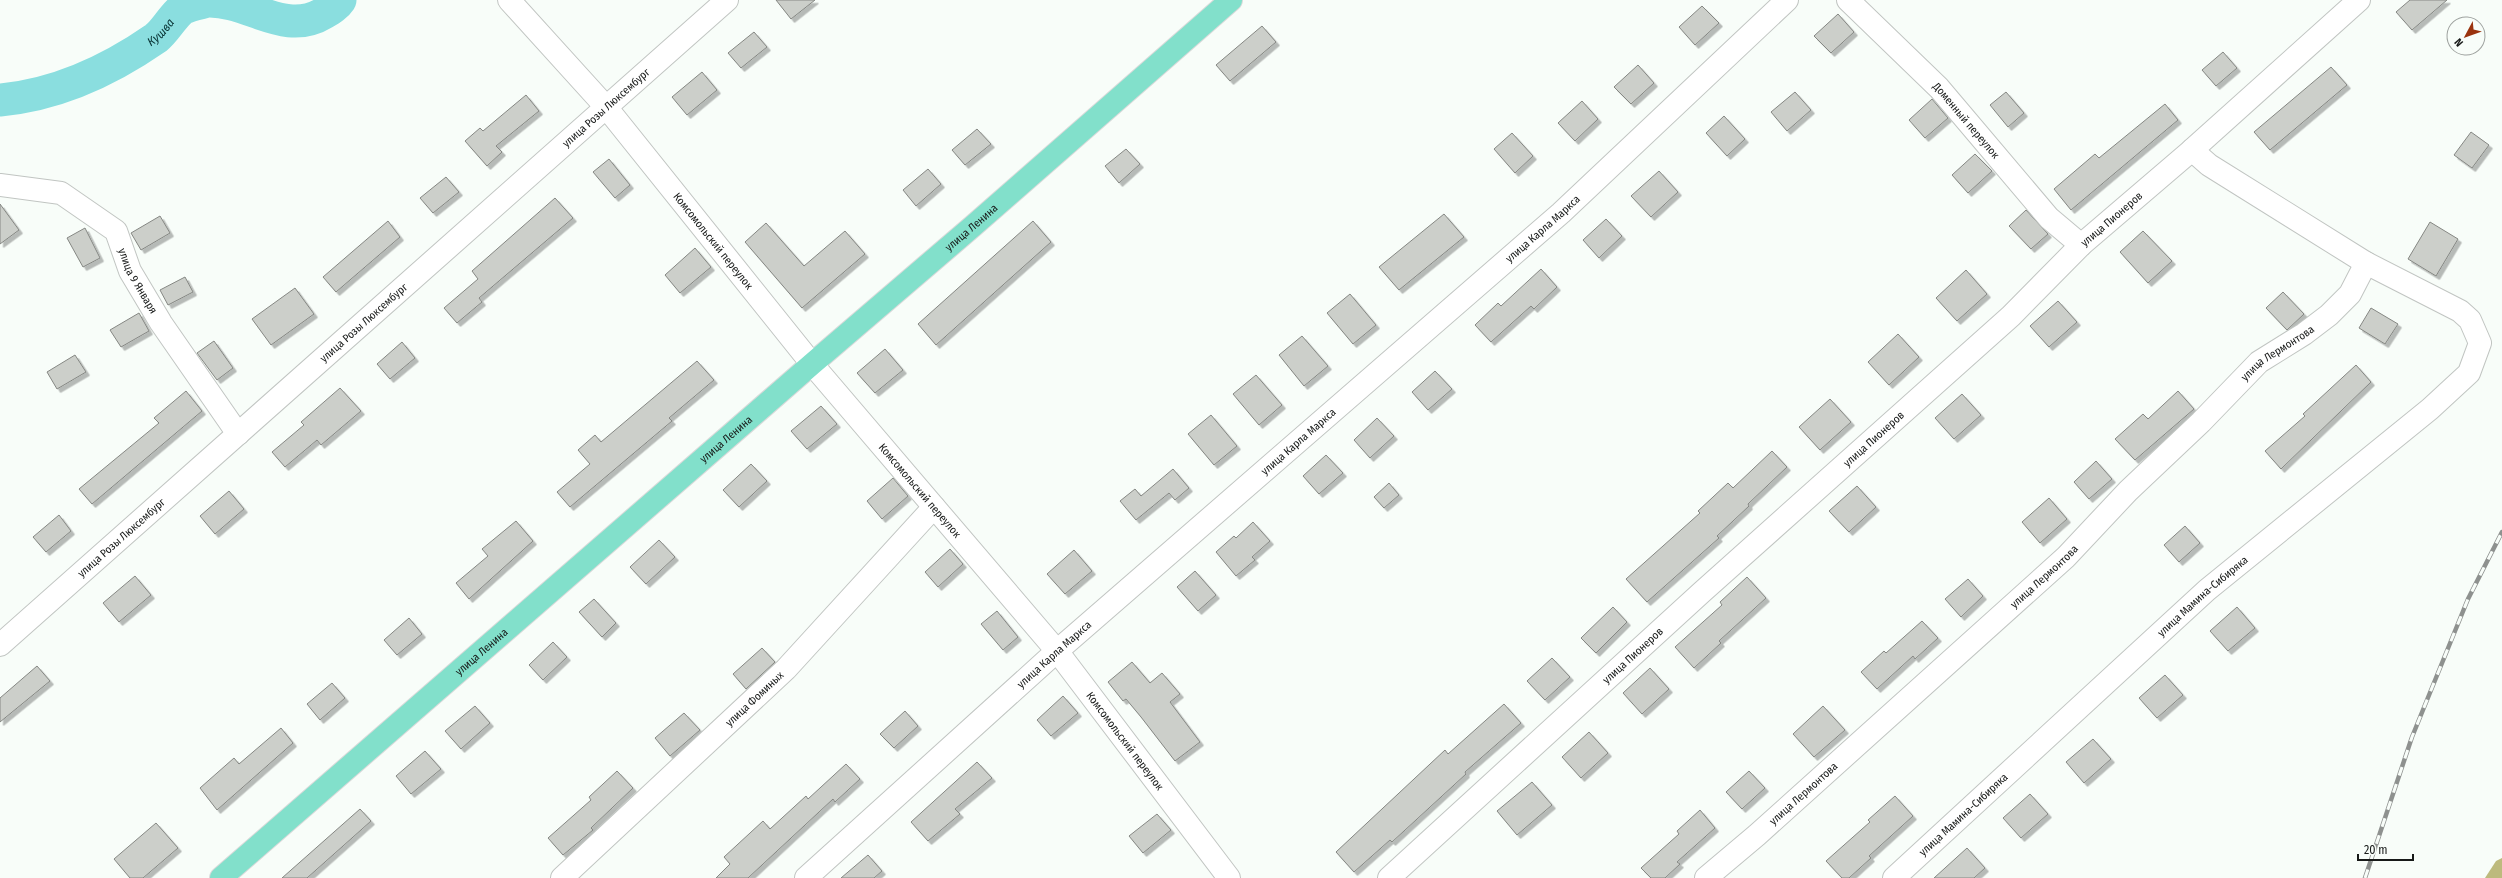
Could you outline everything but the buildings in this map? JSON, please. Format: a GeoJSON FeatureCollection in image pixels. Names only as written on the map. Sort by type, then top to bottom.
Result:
{"type":"FeatureCollection","features":[{"type":"Feature","properties":{"kind":"main road","name":"улица Ленина"},"geometry":{"type":"LineString","coordinates":[[220,878],[979,221],[1231,0]]}},
{"type":"Feature","properties":{"kind":"street","name":"Комсомольский переулок"},"geometry":{"type":"LineString","coordinates":[[509,0],[606,107],[812,364],[1057,651],[1229,878]]}},
{"type":"Feature","properties":{"kind":"street","name":"улица Розы Люксембург"},"geometry":{"type":"LineString","coordinates":[[0,645],[727,0]]}},
{"type":"Feature","properties":{"kind":"street","name":"улица Карла Маркса"},"geometry":{"type":"LineString","coordinates":[[806,878],[1057,651],[1561,213],[1787,0]]}},
{"type":"Feature","properties":{"kind":"street","name":"Доменный переулок"},"geometry":{"type":"LineString","coordinates":[[1848,0],[1939,88],[2049,218],[2081,245]]}},
{"type":"Feature","properties":{"kind":"street","name":"улица Пионеров"},"geometry":{"type":"LineString","coordinates":[[1389,878],[1702,592],[2011,316],[2081,245],[2192,150],[2359,0]]}},
{"type":"Feature","properties":{"kind":"street"},"geometry":{"type":"LineString","coordinates":[[2192,150],[2209,165],[2366,264]]}},
{"type":"Feature","properties":{"kind":"street","name":"улица 9 Января"},"geometry":{"type":"LineString","coordinates":[[0,185],[61,193],[116,231],[130,271],[162,323],[238,434]]}},
{"type":"Feature","properties":{"kind":"street","name":"улица Мамина-Сибиряка"},"geometry":{"type":"LineString","coordinates":[[1894,878],[2207,590],[2430,409],[2469,374],[2480,343],[2470,320],[2460,311],[2366,264]]}},
{"type":"Feature","properties":{"kind":"street","name":"улица Лермонтова"},"geometry":{"type":"LineString","coordinates":[[1706,878],[1757,835],[2066,557],[2128,491],[2200,422],[2259,362],[2304,334],[2329,315],[2350,294],[2366,264]]}},
{"type":"Feature","properties":{"kind":"street","name":"улица Фоминых"},"geometry":{"type":"LineString","coordinates":[[562,878],[786,669],[934,507]]}},
{"type":"Feature","properties":{"kind":"shaded area"},"geometry":{"type":"Polygon","coordinates":[[[2502,858],[2502,878],[2485,878],[2496,861],[2502,858]]]}},
{"type":"Feature","properties":{"kind":"waterway","name":"Кушва"},"geometry":{"type":"LineString","coordinates":[[0,100],[42,93],[62,87],[101,70],[138,50],[156,38],[178,12],[191,5],[208,1],[223,2],[267,16],[295,21],[310,19],[324,13],[337,4],[340,0]]}},
{"type":"Feature","properties":{"kind":"railway"},"geometry":{"type":"LineString","coordinates":[[2365,878],[2412,737],[2468,599],[2502,532]]}}]}
